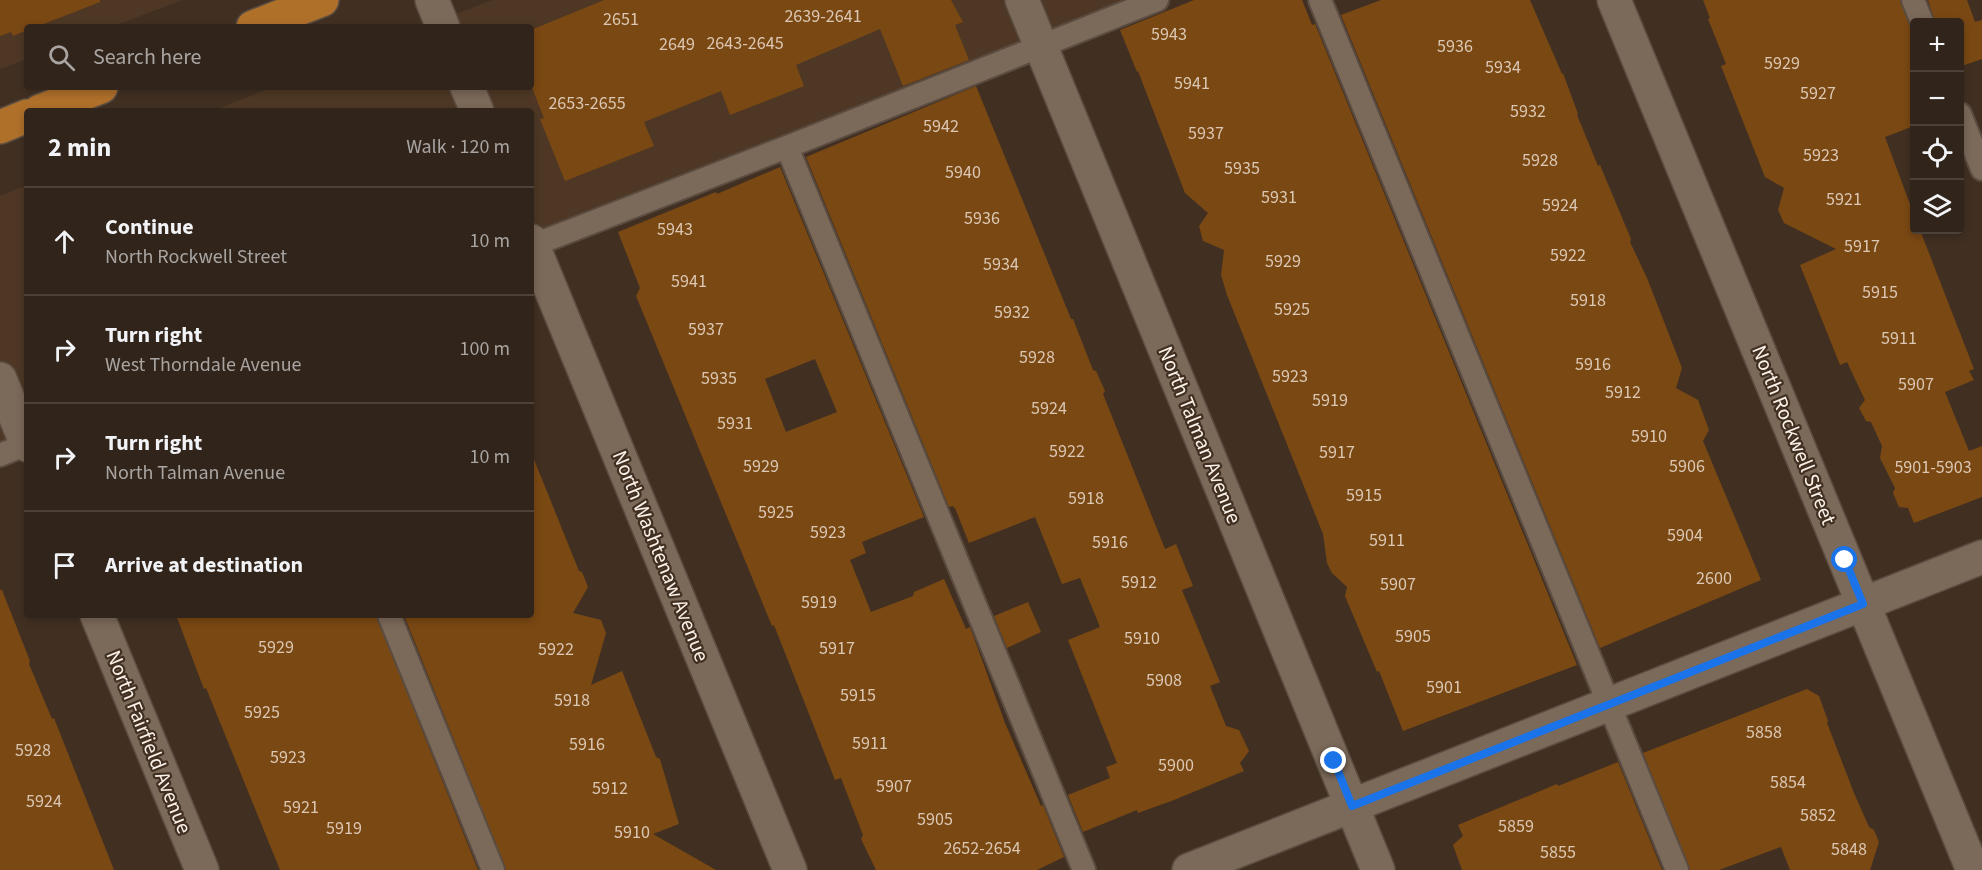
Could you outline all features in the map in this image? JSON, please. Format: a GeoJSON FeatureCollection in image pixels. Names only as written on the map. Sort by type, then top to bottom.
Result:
{"type":"FeatureCollection","features":[{"type":"Feature","properties":{"kind":"main road"},"geometry":{"type":"LineString","coordinates":[[261,24],[322,0]]}},
{"type":"Feature","properties":{"kind":"main road"},"geometry":{"type":"LineString","coordinates":[[48,108],[93,90]]}},
{"type":"Feature","properties":{"kind":"main road"},"geometry":{"type":"LineString","coordinates":[[0,127],[24,117]]}},
{"type":"Feature","properties":{"kind":"street"},"geometry":{"type":"LineString","coordinates":[[432,0],[442,24]]}},
{"type":"Feature","properties":{"kind":"street","name":"North Talman Avenue"},"geometry":{"type":"LineString","coordinates":[[1022,0],[1378,870]]}},
{"type":"Feature","properties":{"kind":"street","name":"North Rockwell Street"},"geometry":{"type":"LineString","coordinates":[[1614,0],[1973,870]]}},
{"type":"Feature","properties":{"kind":"street"},"geometry":{"type":"LineString","coordinates":[[469,90],[476,108]]}},
{"type":"Feature","properties":{"kind":"street","name":"North Washtenaw Avenue"},"geometry":{"type":"LineString","coordinates":[[534,249],[790,870]]}},
{"type":"Feature","properties":{"kind":"street"},"geometry":{"type":"LineString","coordinates":[[0,380],[24,437]]}},
{"type":"Feature","properties":{"kind":"street"},"geometry":{"type":"LineString","coordinates":[[1189,870],[1982,557]]}},
{"type":"Feature","properties":{"kind":"street","name":"North Fairfield Avenue"},"geometry":{"type":"LineString","coordinates":[[98,618],[202,870]]}},
{"type":"Feature","properties":{"kind":"lane"},"geometry":{"type":"LineString","coordinates":[[534,243],[787,147],[1157,0]]}},
{"type":"Feature","properties":{"kind":"lane"},"geometry":{"type":"LineString","coordinates":[[1320,0],[1677,870]]}},
{"type":"Feature","properties":{"kind":"lane"},"geometry":{"type":"LineString","coordinates":[[1913,0],[1920,18]]}},
{"type":"Feature","properties":{"kind":"lane"},"geometry":{"type":"LineString","coordinates":[[1964,126],[1982,169]]}},
{"type":"Feature","properties":{"kind":"lane"},"geometry":{"type":"LineString","coordinates":[[787,147],[1084,870]]}},
{"type":"Feature","properties":{"kind":"lane"},"geometry":{"type":"LineString","coordinates":[[0,455],[24,445]]}},
{"type":"Feature","properties":{"kind":"lane"},"geometry":{"type":"LineString","coordinates":[[390,618],[494,870]]}},
{"type":"Feature","properties":{"kind":"shaded area"},"geometry":{"type":"Polygon","coordinates":[[[0,0],[182,0],[119,24],[24,24],[24,60],[0,69],[0,0]]]}},
{"type":"Feature","properties":{"kind":"shaded area"},"geometry":{"type":"Polygon","coordinates":[[[492,0],[1148,0],[534,242],[534,108],[220,108],[265,90],[534,90],[534,24],[432,24],[492,0]]]}},
{"type":"Feature","properties":{"kind":"shaded area"},"geometry":{"type":"Polygon","coordinates":[[[24,186],[24,442],[0,452],[0,196],[24,186]]]}},
{"type":"Feature","properties":{"kind":"building"},"geometry":{"type":"Polygon","coordinates":[[[0,0],[100,0],[100,2],[44,24],[24,24],[24,31],[13,36],[11,32],[0,36],[0,0]]]}},
{"type":"Feature","properties":{"kind":"building"},"geometry":{"type":"Polygon","coordinates":[[[604,0],[951,0],[963,22],[955,25],[969,60],[903,86],[880,29],[796,65],[804,86],[730,115],[721,91],[644,122],[654,146],[565,181],[540,119],[544,118],[533,90],[534,29],[604,0]]]}},
{"type":"Feature","properties":{"kind":"building"},"geometry":{"type":"Polygon","coordinates":[[[1194,0],[1302,0],[1312,25],[1315,24],[1577,665],[1403,731],[1345,596],[1347,587],[1332,573],[1327,563],[1323,534],[1227,295],[1221,275],[1224,250],[1203,241],[1199,226],[1208,213],[1185,193],[1120,30],[1194,0]]]}},
{"type":"Feature","properties":{"kind":"building"},"geometry":{"type":"Polygon","coordinates":[[[1381,0],[1530,0],[1563,73],[1577,115],[1631,239],[1630,242],[1647,278],[1682,368],[1676,388],[1698,400],[1709,430],[1703,441],[1761,580],[1600,648],[1341,15],[1381,0]]]}},
{"type":"Feature","properties":{"kind":"building"},"geometry":{"type":"Polygon","coordinates":[[[1703,0],[1900,0],[1910,27],[1910,128],[1885,137],[1910,204],[1910,234],[1922,234],[1974,369],[1969,371],[1974,380],[1945,392],[1969,451],[1982,446],[1982,497],[1914,523],[1908,508],[1899,507],[1893,493],[1895,488],[1880,458],[1882,446],[1871,422],[1866,421],[1859,408],[1865,400],[1847,362],[1840,365],[1800,265],[1836,249],[1784,223],[1778,210],[1784,188],[1765,177],[1721,66],[1726,64],[1708,19],[1710,18],[1703,0]]]}},
{"type":"Feature","properties":{"kind":"building"},"geometry":{"type":"Polygon","coordinates":[[[1928,0],[1967,0],[1975,22],[1982,20],[1982,59],[1964,65],[1964,18],[1934,18],[1928,0]]]}},
{"type":"Feature","properties":{"kind":"building"},"geometry":{"type":"Polygon","coordinates":[[[976,86],[1071,319],[1073,319],[1093,370],[1096,371],[1105,391],[1103,394],[1165,549],[1176,544],[1193,586],[1182,590],[1220,682],[1210,686],[1226,726],[1239,730],[1249,751],[1240,763],[1244,771],[1174,800],[1138,813],[1137,810],[1083,832],[1068,795],[1110,778],[1106,767],[1117,763],[1068,640],[1100,627],[1080,578],[1062,584],[1035,517],[969,543],[955,508],[949,507],[806,157],[976,86]]]}},
{"type":"Feature","properties":{"kind":"building"},"geometry":{"type":"Polygon","coordinates":[[[780,167],[924,517],[862,542],[866,553],[850,560],[871,612],[913,596],[914,592],[944,579],[966,629],[970,627],[1005,723],[1064,857],[1037,870],[876,870],[861,839],[863,835],[841,778],[835,780],[774,625],[772,626],[636,296],[640,288],[618,232],[716,192],[717,194],[780,167]],[[815,359],[765,379],[786,432],[837,412],[815,359]]]}},
{"type":"Feature","properties":{"kind":"building"},"geometry":{"type":"Polygon","coordinates":[[[534,459],[579,571],[582,572],[588,587],[573,613],[601,620],[606,633],[591,685],[622,671],[656,757],[660,759],[679,824],[653,834],[716,870],[506,870],[405,618],[534,618],[534,459]]]}},
{"type":"Feature","properties":{"kind":"building"},"geometry":{"type":"Polygon","coordinates":[[[0,590],[2,590],[30,661],[29,664],[52,719],[54,718],[114,870],[0,870],[0,590]]]}},
{"type":"Feature","properties":{"kind":"building"},"geometry":{"type":"Polygon","coordinates":[[[1028,602],[1041,632],[1007,648],[994,616],[1028,602]]]}},
{"type":"Feature","properties":{"kind":"building"},"geometry":{"type":"Polygon","coordinates":[[[177,618],[377,618],[478,870],[280,870],[206,688],[204,689],[177,618]]]}},
{"type":"Feature","properties":{"kind":"building"},"geometry":{"type":"Polygon","coordinates":[[[1807,689],[1819,696],[1854,793],[1869,827],[1874,830],[1879,842],[1870,870],[1790,870],[1781,847],[1719,870],[1690,870],[1643,753],[1807,689]]]}},
{"type":"Feature","properties":{"kind":"building"},"geometry":{"type":"Polygon","coordinates":[[[1618,762],[1662,870],[1462,870],[1453,845],[1463,836],[1458,825],[1557,784],[1558,786],[1618,762]]]}},
{"type":"Feature","properties":{"kind":"route"},"geometry":{"type":"LineString","coordinates":[[1334,761],[1352,806],[1863,604],[1845,560]]}}]}
